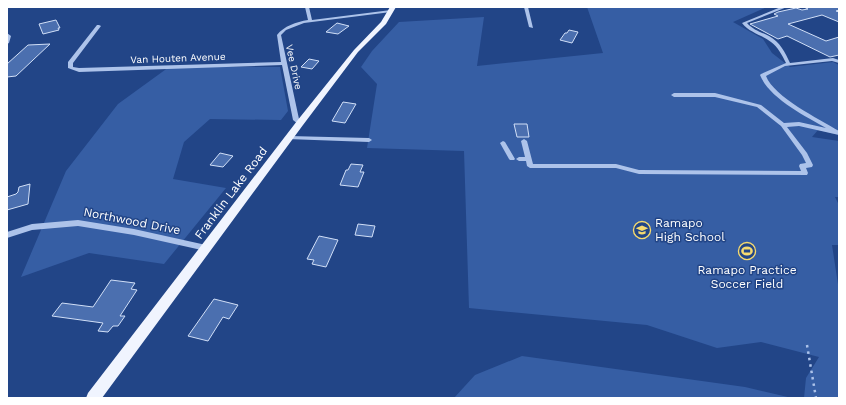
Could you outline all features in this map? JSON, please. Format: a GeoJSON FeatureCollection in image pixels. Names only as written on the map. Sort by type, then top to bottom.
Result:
{"type":"FeatureCollection","features":[{"type":"Feature","properties":{"kind":"main road","name":"Franklin Lake Road"},"geometry":{"type":"LineString","coordinates":[[93,398],[300,123],[347,63],[384,23],[392,9]]}},
{"type":"Feature","properties":{"kind":"street"},"geometry":{"type":"LineString","coordinates":[[307,7],[310,20]]}},
{"type":"Feature","properties":{"kind":"street"},"geometry":{"type":"LineString","coordinates":[[526,7],[531,28]]}},
{"type":"Feature","properties":{"kind":"street"},"geometry":{"type":"LineString","coordinates":[[785,7],[744,23],[751,29],[773,41],[783,51],[789,65]]}},
{"type":"Feature","properties":{"kind":"street","name":"Vee Drive"},"geometry":{"type":"LineString","coordinates":[[300,123],[296,120],[285,63],[278,38],[280,32],[295,24],[310,20],[392,9]]}},
{"type":"Feature","properties":{"kind":"street","name":"Van Houten Avenue"},"geometry":{"type":"LineString","coordinates":[[99,26],[70,62],[72,68],[80,70],[285,63]]}},
{"type":"Feature","properties":{"kind":"street"},"geometry":{"type":"LineString","coordinates":[[7,34],[9,36],[7,43]]}},
{"type":"Feature","properties":{"kind":"street"},"geometry":{"type":"LineString","coordinates":[[838,133],[779,96],[763,79],[763,75],[767,72],[789,65],[833,59],[839,62]]}},
{"type":"Feature","properties":{"kind":"street"},"geometry":{"type":"LineString","coordinates":[[524,141],[530,166],[616,166],[639,172],[805,173],[802,166],[810,165],[805,154],[799,148],[784,125],[771,114],[754,104],[715,95],[674,95]]}},
{"type":"Feature","properties":{"kind":"street"},"geometry":{"type":"LineString","coordinates":[[784,125],[799,124],[838,133]]}},
{"type":"Feature","properties":{"kind":"street"},"geometry":{"type":"LineString","coordinates":[[290,138],[369,140]]}},
{"type":"Feature","properties":{"kind":"street"},"geometry":{"type":"LineString","coordinates":[[503,143],[515,159],[528,159]]}},
{"type":"Feature","properties":{"kind":"street","name":"Northwood Drive"},"geometry":{"type":"LineString","coordinates":[[7,235],[32,227],[78,223],[134,232],[206,248]]}},
{"type":"Feature","properties":{"kind":"path"},"geometry":{"type":"LineString","coordinates":[[807,345],[816,398]]}},
{"type":"Feature","properties":{"kind":"shaded area","name":"Ramapo High School"},"geometry":{"type":"Polygon","coordinates":[[[587,7],[767,7],[733,22],[763,39],[772,53],[790,67],[833,62],[839,65],[839,135],[818,130],[812,137],[839,141],[839,197],[835,197],[839,205],[839,245],[832,245],[839,291],[839,398],[804,398],[806,378],[819,357],[761,342],[717,348],[647,325],[469,308],[464,151],[367,148],[377,84],[361,67],[372,51],[399,22],[484,17],[477,66],[603,53],[587,7]]]}},
{"type":"Feature","properties":{"kind":"shaded area"},"geometry":{"type":"Polygon","coordinates":[[[169,67],[280,67],[288,111],[281,120],[210,119],[184,142],[173,179],[226,188],[164,264],[89,253],[21,277],[66,171],[118,104],[169,67]]]}},
{"type":"Feature","properties":{"kind":"shaded area"},"geometry":{"type":"Polygon","coordinates":[[[522,356],[745,387],[792,398],[454,398],[475,375],[522,356]]]}},
{"type":"Feature","properties":{"kind":"building"},"geometry":{"type":"Polygon","coordinates":[[[804,7],[839,7],[839,10],[836,11],[839,12],[839,22],[822,15],[788,24],[826,41],[839,37],[839,55],[830,57],[787,36],[778,39],[750,24],[778,16],[774,14],[778,12],[796,8],[802,10],[808,9],[804,7]]]}},
{"type":"Feature","properties":{"kind":"building"},"geometry":{"type":"Polygon","coordinates":[[[56,20],[60,28],[58,28],[59,30],[43,34],[39,24],[56,20]]]}},
{"type":"Feature","properties":{"kind":"building"},"geometry":{"type":"Polygon","coordinates":[[[337,23],[349,26],[338,34],[326,32],[337,23]]]}},
{"type":"Feature","properties":{"kind":"building"},"geometry":{"type":"Polygon","coordinates":[[[569,30],[578,32],[572,43],[560,40],[565,33],[569,30]]]}},
{"type":"Feature","properties":{"kind":"building"},"geometry":{"type":"Polygon","coordinates":[[[50,44],[16,76],[7,77],[7,64],[28,45],[50,44]]]}},
{"type":"Feature","properties":{"kind":"building"},"geometry":{"type":"Polygon","coordinates":[[[309,59],[319,61],[312,69],[301,67],[309,59]]]}},
{"type":"Feature","properties":{"kind":"building"},"geometry":{"type":"Polygon","coordinates":[[[343,102],[356,104],[345,123],[332,121],[343,102]]]}},
{"type":"Feature","properties":{"kind":"building"},"geometry":{"type":"Polygon","coordinates":[[[514,124],[527,124],[529,137],[517,137],[514,124]]]}},
{"type":"Feature","properties":{"kind":"building"},"geometry":{"type":"Polygon","coordinates":[[[220,153],[233,156],[223,167],[210,165],[220,153]]]}},
{"type":"Feature","properties":{"kind":"building"},"geometry":{"type":"Polygon","coordinates":[[[351,164],[363,165],[360,172],[364,172],[358,187],[340,185],[346,170],[348,170],[351,164]]]}},
{"type":"Feature","properties":{"kind":"building"},"geometry":{"type":"Polygon","coordinates":[[[30,184],[28,204],[7,210],[7,197],[16,194],[19,187],[30,184]]]}},
{"type":"Feature","properties":{"kind":"building"},"geometry":{"type":"Polygon","coordinates":[[[358,224],[375,226],[372,237],[355,235],[358,224]]]}},
{"type":"Feature","properties":{"kind":"building"},"geometry":{"type":"Polygon","coordinates":[[[319,236],[338,240],[326,267],[312,264],[314,260],[307,259],[319,236]]]}},
{"type":"Feature","properties":{"kind":"building"},"geometry":{"type":"Polygon","coordinates":[[[111,280],[135,283],[131,289],[137,290],[120,316],[125,316],[118,326],[113,326],[108,332],[98,331],[103,323],[52,316],[62,303],[93,307],[111,280]]]}},
{"type":"Feature","properties":{"kind":"building"},"geometry":{"type":"Polygon","coordinates":[[[214,299],[238,305],[229,319],[223,317],[208,341],[188,336],[214,299]]]}},
{"type":"Feature","properties":{"kind":"place","name":"Ramapo High School"},"geometry":{"type":"Point","coordinates":[642,230]}},
{"type":"Feature","properties":{"kind":"place","name":"Ramapo Practice Soccer Field"},"geometry":{"type":"Point","coordinates":[747,251]}}]}
